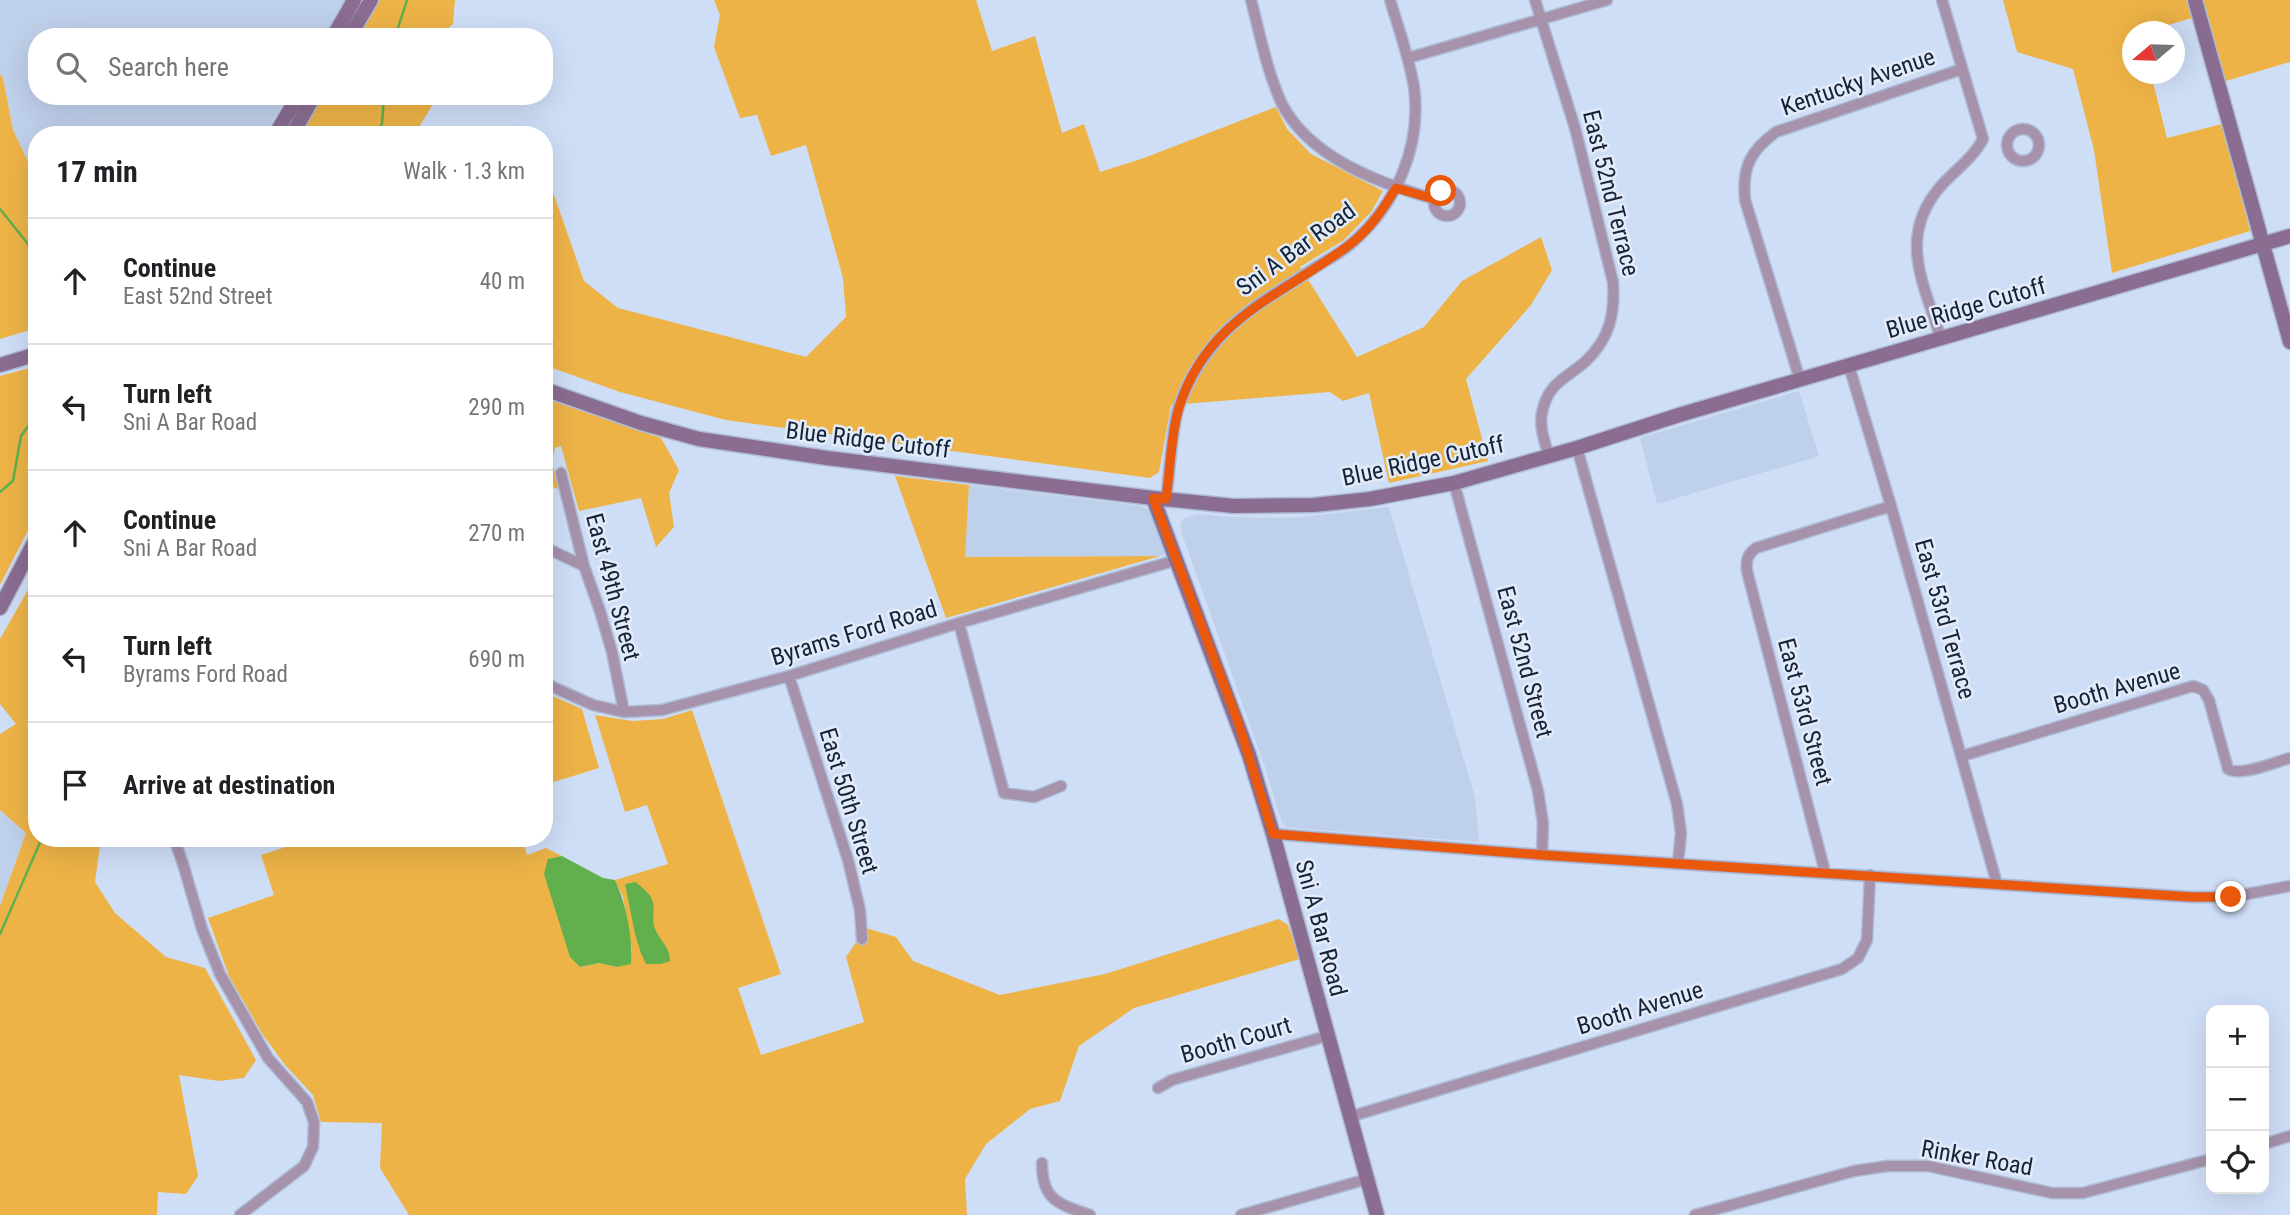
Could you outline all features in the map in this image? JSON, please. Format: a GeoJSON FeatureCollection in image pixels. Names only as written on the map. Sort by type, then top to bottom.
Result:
{"type":"FeatureCollection","features":[{"type":"Feature","properties":{"kind":"main road"},"geometry":{"type":"LineString","coordinates":[[338,28],[354,0]]}},
{"type":"Feature","properties":{"kind":"main road"},"geometry":{"type":"LineString","coordinates":[[354,28],[371,0]]}},
{"type":"Feature","properties":{"kind":"main road"},"geometry":{"type":"LineString","coordinates":[[2195,0],[2290,342]]}},
{"type":"Feature","properties":{"kind":"main road"},"geometry":{"type":"LineString","coordinates":[[280,126],[293,105]]}},
{"type":"Feature","properties":{"kind":"main road"},"geometry":{"type":"LineString","coordinates":[[297,126],[309,105]]}},
{"type":"Feature","properties":{"kind":"main road","name":"Blue Ridge Cutoff"},"geometry":{"type":"LineString","coordinates":[[553,392],[641,423],[699,439],[827,458],[1234,506],[1314,505],[1370,499],[1454,483],[2290,236]]}},
{"type":"Feature","properties":{"kind":"main road"},"geometry":{"type":"LineString","coordinates":[[0,365],[28,357]]}},
{"type":"Feature","properties":{"kind":"main road","name":"Sni A Bar Road"},"geometry":{"type":"LineString","coordinates":[[1160,498],[1177,560],[1238,722],[1273,834],[1377,1215]]}},
{"type":"Feature","properties":{"kind":"main road"},"geometry":{"type":"LineString","coordinates":[[0,608],[28,554]]}},
{"type":"Feature","properties":{"kind":"street"},"geometry":{"type":"LineString","coordinates":[[1251,0],[1282,103],[1298,129],[1317,148],[1396,188],[1434,199]]}},
{"type":"Feature","properties":{"kind":"street"},"geometry":{"type":"LineString","coordinates":[[1390,0],[1408,58],[1414,90],[1415,124],[1409,158],[1396,188]]}},
{"type":"Feature","properties":{"kind":"street","name":"East 52nd Terrace"},"geometry":{"type":"LineString","coordinates":[[1535,0],[1575,128],[1613,282],[1615,304],[1613,317],[1600,345],[1585,362],[1560,379],[1545,401],[1541,416],[1542,433],[1549,456]]}},
{"type":"Feature","properties":{"kind":"street"},"geometry":{"type":"LineString","coordinates":[[1408,58],[1607,0]]}},
{"type":"Feature","properties":{"kind":"street"},"geometry":{"type":"LineString","coordinates":[[1941,339],[1917,262],[1918,226],[1922,213],[1937,190],[1979,148],[1983,139],[1942,0]]}},
{"type":"Feature","properties":{"kind":"street","name":"Kentucky Avenue"},"geometry":{"type":"LineString","coordinates":[[1800,380],[1745,200],[1744,183],[1748,162],[1759,144],[1776,132],[1962,69]]}},
{"type":"Feature","properties":{"kind":"street"},"geometry":{"type":"LineString","coordinates":[[1983,139],[2007,141]]}},
{"type":"Feature","properties":{"kind":"street","name":"Sni A Bar Road"},"geometry":{"type":"LineString","coordinates":[[1160,498],[1178,409],[1192,377],[1210,348],[1255,306],[1350,245],[1376,220],[1396,188]]}},
{"type":"Feature","properties":{"kind":"street","name":"East 53rd Terrace"},"geometry":{"type":"LineString","coordinates":[[1849,366],[1997,884]]}},
{"type":"Feature","properties":{"kind":"street"},"geometry":{"type":"LineString","coordinates":[[1577,448],[1677,804],[1681,833],[1678,863]]}},
{"type":"Feature","properties":{"kind":"street","name":"East 49th Street"},"geometry":{"type":"LineString","coordinates":[[561,473],[584,566],[612,652],[624,712]]}},
{"type":"Feature","properties":{"kind":"street","name":"East 52nd Street"},"geometry":{"type":"LineString","coordinates":[[1454,483],[1538,791],[1543,823],[1542,855]]}},
{"type":"Feature","properties":{"kind":"street","name":"East 53rd Street"},"geometry":{"type":"LineString","coordinates":[[1825,872],[1746,561],[1756,548],[1891,506]]}},
{"type":"Feature","properties":{"kind":"street"},"geometry":{"type":"LineString","coordinates":[[553,551],[584,566]]}},
{"type":"Feature","properties":{"kind":"street","name":"Byrams Ford Road"},"geometry":{"type":"LineString","coordinates":[[553,687],[593,705],[624,712],[662,710],[789,676],[1177,560]]}},
{"type":"Feature","properties":{"kind":"street"},"geometry":{"type":"LineString","coordinates":[[959,623],[1004,793],[1034,797],[1061,786]]}},
{"type":"Feature","properties":{"kind":"street","name":"East 50th Street"},"geometry":{"type":"LineString","coordinates":[[789,676],[848,860],[860,910],[862,939]]}},
{"type":"Feature","properties":{"kind":"street","name":"Booth Avenue"},"geometry":{"type":"LineString","coordinates":[[1962,756],[2193,686],[2203,690],[2209,700],[2228,769],[2233,772],[2248,770],[2290,758]]}},
{"type":"Feature","properties":{"kind":"street"},"geometry":{"type":"LineString","coordinates":[[1273,834],[1542,855],[2192,897],[2231,897],[2290,886]]}},
{"type":"Feature","properties":{"kind":"street"},"geometry":{"type":"LineString","coordinates":[[177,847],[202,929],[220,974],[268,1058],[307,1102],[314,1122],[313,1147],[304,1166],[240,1215]]}},
{"type":"Feature","properties":{"kind":"street","name":"Booth Avenue"},"geometry":{"type":"LineString","coordinates":[[1349,1116],[1842,970],[1858,958],[1867,940],[1870,875]]}},
{"type":"Feature","properties":{"kind":"street","name":"Booth Court"},"geometry":{"type":"LineString","coordinates":[[1158,1088],[1172,1080],[1327,1036]]}},
{"type":"Feature","properties":{"kind":"street"},"geometry":{"type":"LineString","coordinates":[[2269,1142],[2290,1136]]}},
{"type":"Feature","properties":{"kind":"street","name":"Rinker Road"},"geometry":{"type":"LineString","coordinates":[[1695,1215],[1854,1171],[1888,1166],[1928,1166],[2052,1193],[2082,1193],[2206,1160]]}},
{"type":"Feature","properties":{"kind":"street"},"geometry":{"type":"LineString","coordinates":[[1041,1163],[1042,1182],[1059,1204],[1090,1215]]}},
{"type":"Feature","properties":{"kind":"street"},"geometry":{"type":"LineString","coordinates":[[1241,1215],[1367,1179]]}},
{"type":"Feature","properties":{"kind":"shaded area"},"geometry":{"type":"Polygon","coordinates":[[[0,0],[347,0],[330,28],[28,28],[28,105],[282,105],[269,126],[28,126],[28,162],[13,130],[0,74],[0,0]]]}},
{"type":"Feature","properties":{"kind":"shaded area"},"geometry":{"type":"Polygon","coordinates":[[[380,0],[455,0],[453,24],[448,28],[363,28],[380,0]]]}},
{"type":"Feature","properties":{"kind":"shaded area"},"geometry":{"type":"Polygon","coordinates":[[[714,0],[976,0],[992,51],[1035,36],[1062,133],[1084,124],[1100,172],[1144,158],[1276,107],[1287,129],[1311,154],[1383,191],[1371,212],[1344,240],[1300,267],[1357,357],[1424,327],[1462,281],[1541,237],[1552,270],[1531,305],[1466,379],[1488,461],[1389,483],[1369,393],[1343,401],[1330,392],[1171,405],[1159,472],[1150,478],[726,420],[620,392],[553,368],[553,192],[584,281],[618,308],[806,357],[846,317],[843,278],[806,145],[771,156],[757,115],[740,118],[714,47],[720,15],[714,0]]]}},
{"type":"Feature","properties":{"kind":"shaded area"},"geometry":{"type":"Polygon","coordinates":[[[2003,0],[2187,0],[2192,18],[2182,21],[2122,21],[2122,84],[2154,84],[2167,138],[2222,124],[2250,231],[2112,273],[2094,150],[2073,69],[2017,52],[2003,0]]]}},
{"type":"Feature","properties":{"kind":"shaded area"},"geometry":{"type":"Polygon","coordinates":[[[2201,0],[2290,0],[2290,62],[2226,81],[2201,0]]]}},
{"type":"Feature","properties":{"kind":"shaded area"},"geometry":{"type":"Polygon","coordinates":[[[0,74],[13,130],[28,162],[28,331],[0,339],[0,74]]]}},
{"type":"Feature","properties":{"kind":"shaded area"},"geometry":{"type":"Polygon","coordinates":[[[317,105],[432,105],[420,126],[304,126],[317,105]]]}},
{"type":"Feature","properties":{"kind":"shaded area"},"geometry":{"type":"Polygon","coordinates":[[[28,368],[28,531],[0,585],[0,376],[28,368]]]}},
{"type":"Feature","properties":{"kind":"shaded area"},"geometry":{"type":"Polygon","coordinates":[[[1799,391],[1819,456],[1657,504],[1640,438],[1799,391]]]}},
{"type":"Feature","properties":{"kind":"shaded area"},"geometry":{"type":"Polygon","coordinates":[[[553,401],[661,438],[679,470],[669,493],[674,527],[656,547],[641,498],[579,511],[561,446],[555,448],[553,458],[553,401]]]}},
{"type":"Feature","properties":{"kind":"shaded area"},"geometry":{"type":"Polygon","coordinates":[[[553,466],[561,490],[553,487],[553,466]]]}},
{"type":"Feature","properties":{"kind":"shaded area"},"geometry":{"type":"Polygon","coordinates":[[[895,476],[969,485],[965,557],[1160,556],[946,618],[895,476]]]}},
{"type":"Feature","properties":{"kind":"shaded area"},"geometry":{"type":"Polygon","coordinates":[[[969,485],[1141,506],[1149,510],[1166,553],[1160,556],[964,557],[969,485]]]}},
{"type":"Feature","properties":{"kind":"shaded area"},"geometry":{"type":"Polygon","coordinates":[[[1389,507],[1475,797],[1479,842],[1305,829],[1287,827],[1282,823],[1180,524],[1184,518],[1199,514],[1293,518],[1389,507]]]}},
{"type":"Feature","properties":{"kind":"shaded area"},"geometry":{"type":"Polygon","coordinates":[[[28,590],[28,847],[100,847],[95,882],[115,913],[166,957],[205,968],[256,1060],[244,1078],[219,1081],[179,1075],[198,1176],[186,1194],[158,1192],[157,1215],[0,1215],[0,906],[26,833],[0,810],[0,734],[16,724],[0,704],[0,639],[28,590]]]}},
{"type":"Feature","properties":{"kind":"shaded area"},"geometry":{"type":"Polygon","coordinates":[[[553,696],[582,709],[599,768],[553,782],[553,696]]]}},
{"type":"Feature","properties":{"kind":"shaded area"},"geometry":{"type":"Polygon","coordinates":[[[692,710],[781,974],[738,988],[761,1055],[864,1022],[846,957],[866,928],[896,937],[913,961],[1000,995],[1105,974],[1279,919],[1288,925],[1300,959],[1134,1008],[1079,1046],[1060,1101],[1030,1109],[986,1144],[965,1179],[967,1215],[409,1215],[380,1168],[382,1123],[321,1122],[313,1095],[285,1065],[263,1035],[229,976],[208,918],[274,895],[261,855],[286,847],[525,847],[527,855],[546,848],[562,856],[549,859],[580,967],[599,963],[617,967],[632,952],[623,897],[615,880],[668,864],[647,805],[625,812],[595,715],[633,721],[663,719],[692,710]]]}},
{"type":"Feature","properties":{"kind":"shaded area"},"geometry":{"type":"Polygon","coordinates":[[[0,810],[26,833],[0,906],[0,810]]]}},
{"type":"Feature","properties":{"kind":"shaded area"},"geometry":{"type":"Polygon","coordinates":[[[562,856],[603,878],[615,880],[628,921],[631,964],[617,967],[599,963],[580,967],[570,957],[544,874],[548,859],[562,856]]]}},
{"type":"Feature","properties":{"kind":"shaded area"},"geometry":{"type":"Polygon","coordinates":[[[636,882],[652,900],[654,926],[668,951],[670,961],[646,964],[641,953],[625,884],[636,882]]]}},
{"type":"Feature","properties":{"kind":"waterway"},"geometry":{"type":"LineString","coordinates":[[398,28],[407,0]]}},
{"type":"Feature","properties":{"kind":"waterway"},"geometry":{"type":"LineString","coordinates":[[381,126],[383,105]]}},
{"type":"Feature","properties":{"kind":"waterway"},"geometry":{"type":"LineString","coordinates":[[0,209],[28,244]]}},
{"type":"Feature","properties":{"kind":"waterway"},"geometry":{"type":"LineString","coordinates":[[0,492],[13,481],[21,436],[28,426]]}},
{"type":"Feature","properties":{"kind":"waterway"},"geometry":{"type":"LineString","coordinates":[[0,934],[38,847]]}},
{"type":"Feature","properties":{"kind":"route"},"geometry":{"type":"LineString","coordinates":[[1441,191],[1434,199],[1396,188],[1376,220],[1350,245],[1255,306],[1210,348],[1192,377],[1178,409],[1166,499],[1153,498],[1238,722],[1273,834],[1542,855],[2192,897],[2231,897]]}}]}
